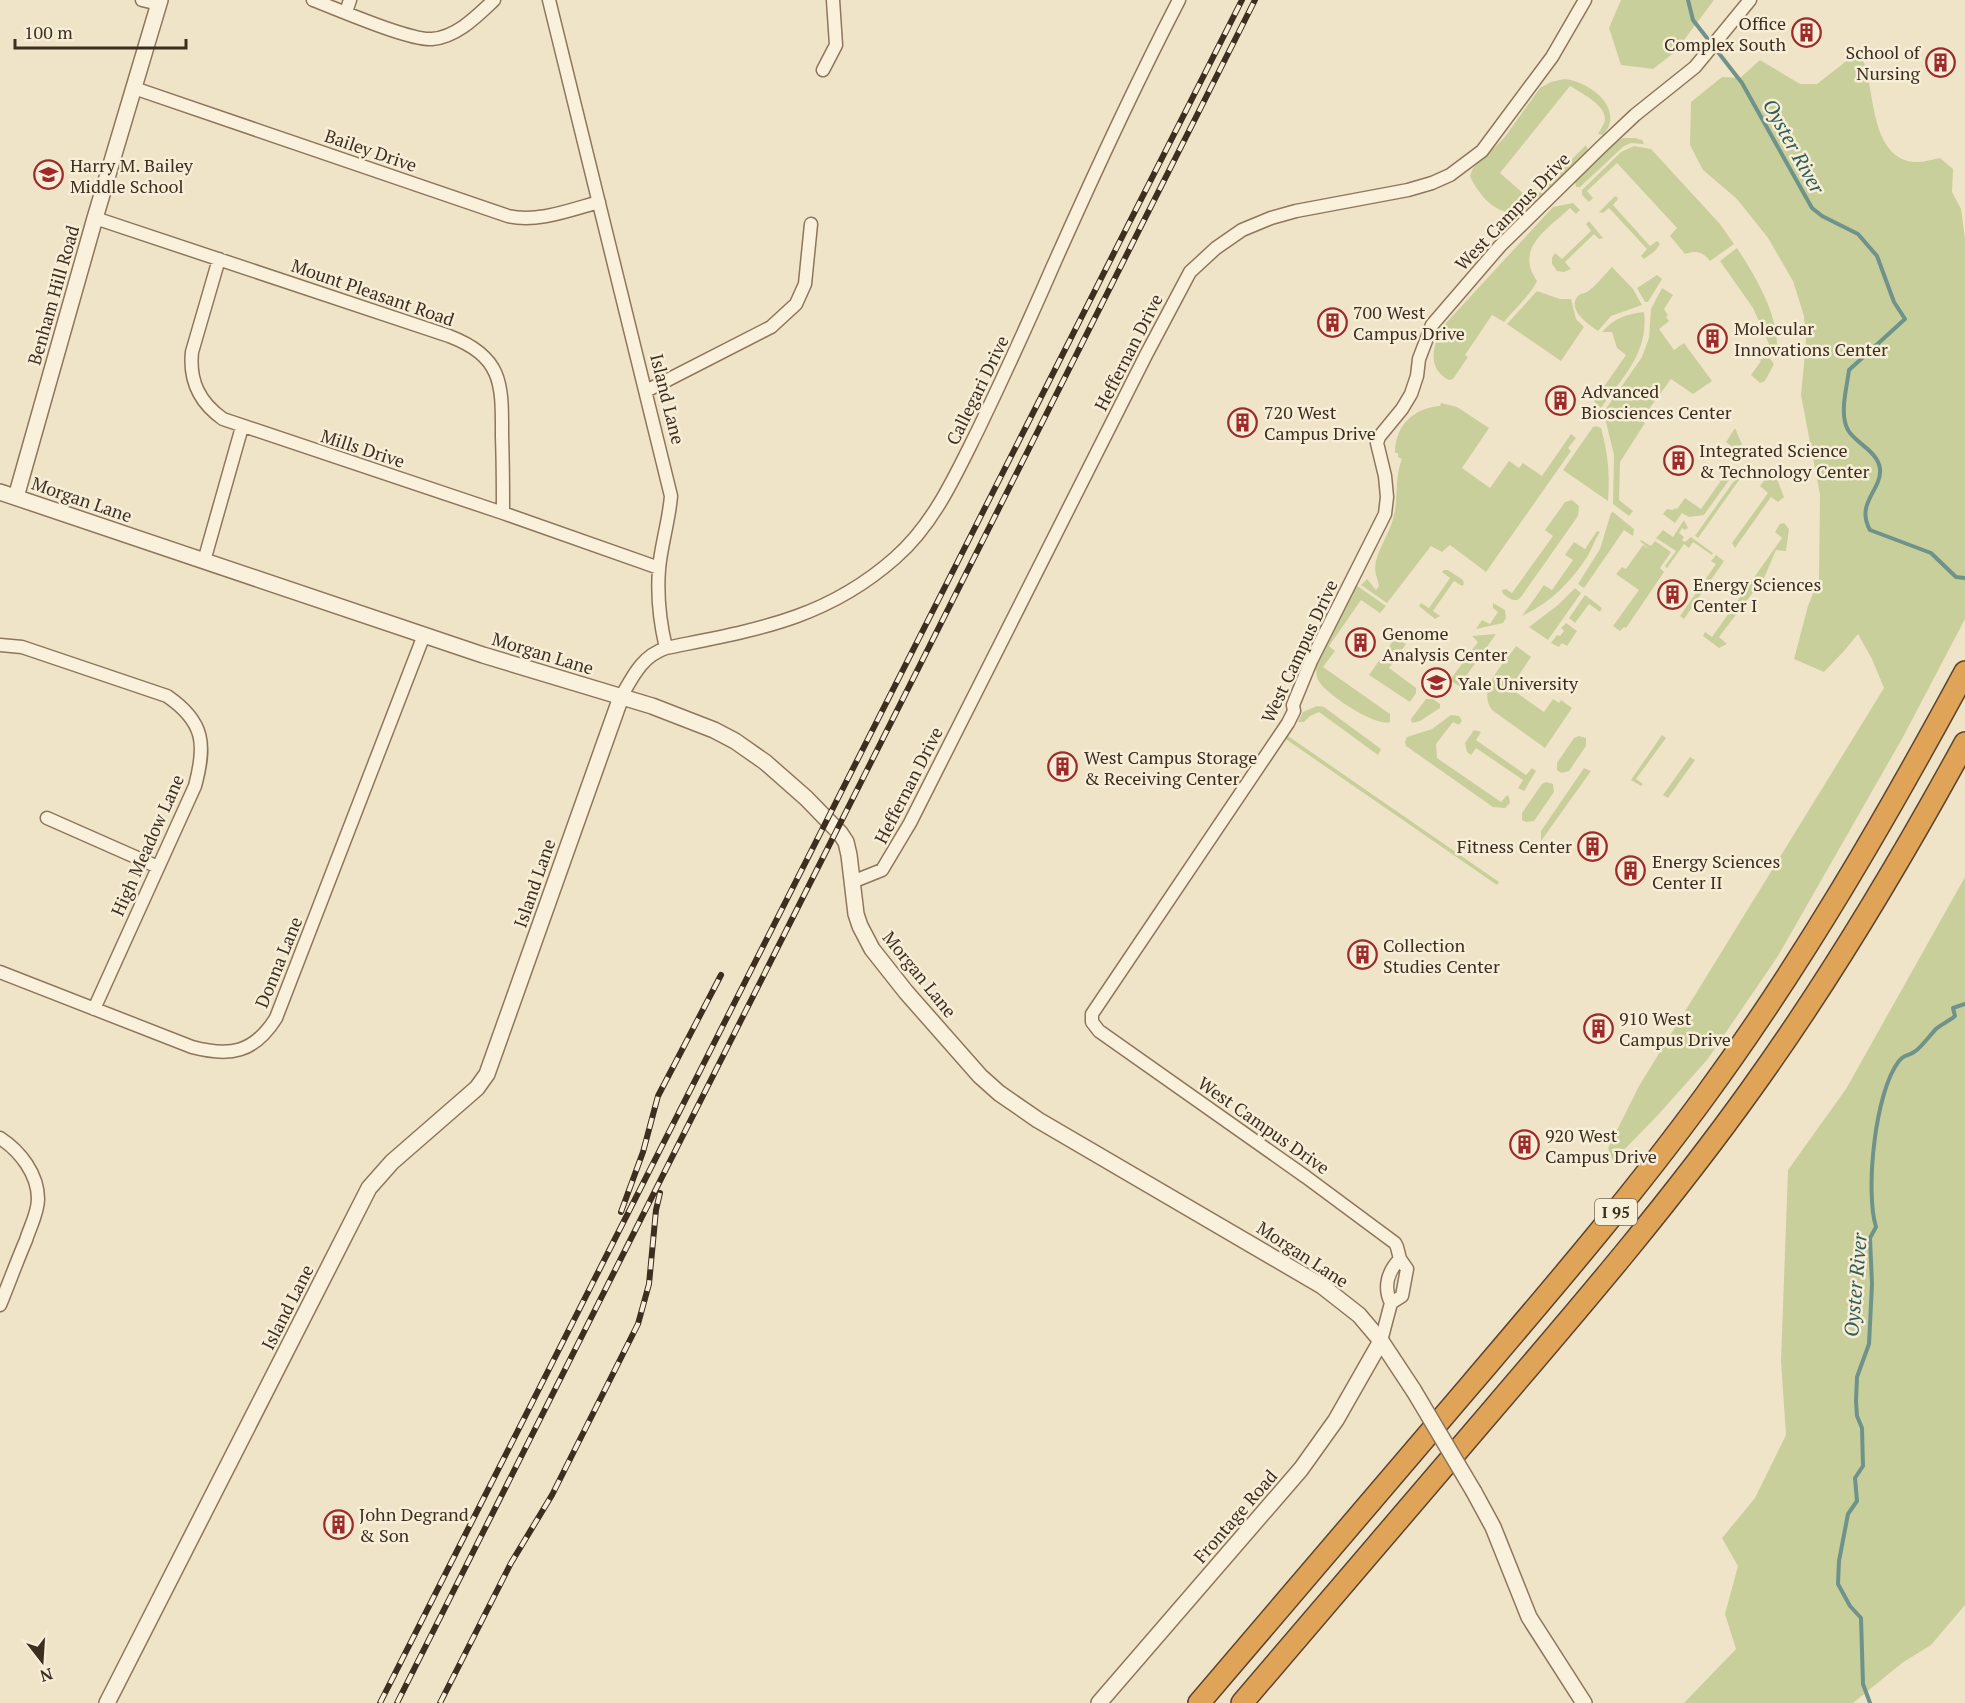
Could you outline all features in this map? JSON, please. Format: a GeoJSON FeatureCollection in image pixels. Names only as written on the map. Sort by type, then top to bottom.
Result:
{"type":"FeatureCollection","features":[{"type":"Feature","properties":{"kind":"highway","name":"I 95"},"geometry":{"type":"LineString","coordinates":[[1199,1703],[1604,1227],[1692,1114],[1752,1030],[1836,900],[1884,820],[1965,672]]}},
{"type":"Feature","properties":{"kind":"highway","name":"I 95"},"geometry":{"type":"LineString","coordinates":[[1242,1703],[1603,1280],[1712,1142],[1789,1036],[1845,950],[1888,880],[1965,743]]}},
{"type":"Feature","properties":{"kind":"street"},"geometry":{"type":"LineString","coordinates":[[142,0],[159,2]]}},
{"type":"Feature","properties":{"kind":"street"},"geometry":{"type":"LineString","coordinates":[[313,0],[348,6],[414,37],[432,39],[464,26],[494,0]]}},
{"type":"Feature","properties":{"kind":"street","name":"Island Lane"},"geometry":{"type":"LineString","coordinates":[[107,1703],[369,1188],[392,1162],[477,1088],[487,1074],[621,697],[642,662],[653,653],[666,648],[659,596],[659,568],[669,521],[671,496],[549,0]]}},
{"type":"Feature","properties":{"kind":"street"},"geometry":{"type":"LineString","coordinates":[[823,70],[836,45],[833,0]]}},
{"type":"Feature","properties":{"kind":"street","name":"Callegari Drive"},"geometry":{"type":"LineString","coordinates":[[666,648],[773,625],[810,612],[836,600],[866,581],[895,558],[920,531],[944,497],[1006,372],[1100,159],[1179,0]]}},
{"type":"Feature","properties":{"kind":"street","name":"Heffernan Drive"},"geometry":{"type":"LineString","coordinates":[[852,882],[882,870],[900,842],[1190,272],[1215,248],[1242,230],[1271,218],[1296,211],[1408,190],[1432,183],[1467,164],[1482,152],[1552,57],[1586,0]]}},
{"type":"Feature","properties":{"kind":"street","name":"West Campus Drive"},"geometry":{"type":"LineString","coordinates":[[1381,1341],[1391,1303],[1401,1296],[1407,1269],[1400,1259],[1395,1243],[1100,1031],[1092,1022],[1092,1014],[1294,711],[1293,705],[1311,661],[1385,514],[1387,497],[1385,476],[1377,443],[1411,394],[1422,351],[1432,325],[1500,246],[1599,148],[1635,115],[1695,67],[1750,0]]}},
{"type":"Feature","properties":{"kind":"street","name":"Benham Hill Road"},"geometry":{"type":"LineString","coordinates":[[16,497],[159,2]]}},
{"type":"Feature","properties":{"kind":"street","name":"Bailey Drive"},"geometry":{"type":"LineString","coordinates":[[134,88],[517,219],[538,218],[599,202]]}},
{"type":"Feature","properties":{"kind":"street","name":"Mount Pleasant Road"},"geometry":{"type":"LineString","coordinates":[[95,218],[448,336],[474,348],[494,370],[501,392],[503,513]]}},
{"type":"Feature","properties":{"kind":"street"},"geometry":{"type":"LineString","coordinates":[[646,391],[771,327],[796,303],[805,284],[811,224]]}},
{"type":"Feature","properties":{"kind":"street","name":"Mills Drive"},"geometry":{"type":"LineString","coordinates":[[219,259],[192,352],[192,374],[205,404],[223,419],[659,568]]}},
{"type":"Feature","properties":{"kind":"street"},"geometry":{"type":"LineString","coordinates":[[204,561],[242,427]]}},
{"type":"Feature","properties":{"kind":"street","name":"Morgan Lane"},"geometry":{"type":"LineString","coordinates":[[0,492],[424,635],[652,706],[714,730],[735,741],[765,762],[806,798],[840,833],[846,842],[860,926],[872,949],[906,992],[980,1076],[999,1093],[1038,1120],[1322,1286],[1359,1315],[1381,1341],[1414,1391],[1474,1492],[1493,1527],[1529,1617],[1577,1700]]}},
{"type":"Feature","properties":{"kind":"street","name":"Donna Lane"},"geometry":{"type":"LineString","coordinates":[[0,972],[192,1047],[209,1051],[240,1050],[255,1043],[268,1031],[276,1018],[424,635]]}},
{"type":"Feature","properties":{"kind":"street","name":"High Meadow Lane"},"geometry":{"type":"LineString","coordinates":[[0,645],[22,647],[167,696],[178,704],[195,724],[202,749],[195,786],[94,1009]]}},
{"type":"Feature","properties":{"kind":"street"},"geometry":{"type":"LineString","coordinates":[[47,818],[158,867]]}},
{"type":"Feature","properties":{"kind":"street"},"geometry":{"type":"LineString","coordinates":[[0,1138],[18,1152],[25,1162],[35,1181],[38,1200],[34,1218],[0,1305]]}},
{"type":"Feature","properties":{"kind":"street","name":"Frontage Road"},"geometry":{"type":"LineString","coordinates":[[1099,1703],[1301,1469],[1335,1420],[1381,1341]]}},
{"type":"Feature","properties":{"kind":"green space"},"geometry":{"type":"Polygon","coordinates":[[[1621,0],[1714,0],[1675,52],[1653,69],[1621,65],[1609,28],[1621,0]]]}},
{"type":"Feature","properties":{"kind":"green space"},"geometry":{"type":"Polygon","coordinates":[[[1858,52],[1865,67],[1881,135],[1888,147],[1896,156],[1908,161],[1919,162],[1940,158],[1953,169],[1952,192],[1961,209],[1965,239],[1965,619],[1903,737],[1778,956],[1707,1060],[1613,1161],[1608,1148],[1639,1086],[1884,688],[1858,634],[1824,672],[1794,659],[1808,606],[1819,579],[1820,495],[1801,395],[1806,343],[1804,316],[1793,281],[1768,238],[1737,199],[1703,170],[1690,145],[1691,102],[1722,77],[1740,78],[1760,60],[1800,84],[1817,84],[1858,52]]]}},
{"type":"Feature","properties":{"kind":"green space"},"geometry":{"type":"Polygon","coordinates":[[[1564,79],[1584,85],[1602,98],[1608,106],[1609,125],[1603,135],[1598,134],[1605,120],[1602,109],[1570,86],[1500,173],[1531,200],[1586,145],[1588,150],[1548,192],[1531,206],[1514,212],[1498,209],[1484,198],[1474,184],[1470,176],[1473,168],[1504,138],[1540,88],[1564,79]]]}},
{"type":"Feature","properties":{"kind":"green space"},"geometry":{"type":"Polygon","coordinates":[[[1623,138],[1642,140],[1644,144],[1631,143],[1624,146],[1580,187],[1576,187],[1575,180],[1612,144],[1623,138]]]}},
{"type":"Feature","properties":{"kind":"green space"},"geometry":{"type":"Polygon","coordinates":[[[1634,146],[1651,149],[1720,224],[1734,244],[1710,261],[1699,253],[1685,254],[1670,236],[1677,228],[1617,163],[1587,191],[1593,198],[1589,202],[1582,195],[1582,190],[1621,152],[1634,146]]]}},
{"type":"Feature","properties":{"kind":"green space"},"geometry":{"type":"Polygon","coordinates":[[[1615,196],[1618,199],[1613,205],[1650,246],[1657,241],[1660,244],[1644,259],[1641,256],[1647,249],[1609,208],[1603,213],[1599,212],[1615,196]]]}},
{"type":"Feature","properties":{"kind":"green space"},"geometry":{"type":"Polygon","coordinates":[[[1573,203],[1580,210],[1576,214],[1570,208],[1544,232],[1532,249],[1529,259],[1537,281],[1531,291],[1504,322],[1492,315],[1465,355],[1468,357],[1453,379],[1449,380],[1441,375],[1434,362],[1434,354],[1438,338],[1446,323],[1553,207],[1573,203]]]}},
{"type":"Feature","properties":{"kind":"green space"},"geometry":{"type":"Polygon","coordinates":[[[1589,221],[1603,238],[1599,239],[1594,234],[1565,262],[1571,269],[1564,272],[1557,271],[1552,264],[1555,253],[1562,259],[1591,231],[1586,224],[1589,221]]]}},
{"type":"Feature","properties":{"kind":"green space"},"geometry":{"type":"Polygon","coordinates":[[[1737,248],[1767,301],[1776,330],[1776,360],[1753,308],[1720,261],[1737,248]]]}},
{"type":"Feature","properties":{"kind":"green space"},"geometry":{"type":"Polygon","coordinates":[[[1612,267],[1633,289],[1642,305],[1611,316],[1598,331],[1580,316],[1575,301],[1578,296],[1594,287],[1612,267]]]}},
{"type":"Feature","properties":{"kind":"green space"},"geometry":{"type":"Polygon","coordinates":[[[1657,275],[1662,279],[1648,302],[1645,302],[1637,288],[1657,275]]]}},
{"type":"Feature","properties":{"kind":"green space"},"geometry":{"type":"Polygon","coordinates":[[[1662,288],[1673,295],[1664,309],[1669,321],[1659,329],[1674,350],[1684,343],[1712,381],[1693,394],[1671,379],[1641,420],[1645,423],[1620,462],[1619,500],[1633,511],[1629,516],[1613,504],[1614,455],[1604,414],[1642,357],[1649,338],[1651,309],[1662,288]]]}},
{"type":"Feature","properties":{"kind":"green space"},"geometry":{"type":"Polygon","coordinates":[[[1537,291],[1560,299],[1571,299],[1576,319],[1584,327],[1561,361],[1507,324],[1537,291]]]}},
{"type":"Feature","properties":{"kind":"green space"},"geometry":{"type":"Polygon","coordinates":[[[1644,312],[1642,340],[1638,352],[1626,375],[1601,408],[1594,401],[1626,355],[1617,348],[1612,332],[1602,332],[1611,323],[1621,318],[1644,312]]]}},
{"type":"Feature","properties":{"kind":"green space"},"geometry":{"type":"Polygon","coordinates":[[[1768,356],[1774,364],[1765,381],[1760,383],[1751,375],[1761,361],[1759,360],[1768,356]]]}},
{"type":"Feature","properties":{"kind":"green space"},"geometry":{"type":"Polygon","coordinates":[[[1441,403],[1457,407],[1489,428],[1462,468],[1490,488],[1509,461],[1519,468],[1523,463],[1542,476],[1571,434],[1576,438],[1568,448],[1571,451],[1486,572],[1450,545],[1442,552],[1431,546],[1387,603],[1361,585],[1367,579],[1376,590],[1379,586],[1375,570],[1376,562],[1393,519],[1402,459],[1398,457],[1398,453],[1395,453],[1398,435],[1407,420],[1422,410],[1440,406],[1441,403]]]}},
{"type":"Feature","properties":{"kind":"green space"},"geometry":{"type":"Polygon","coordinates":[[[1593,427],[1601,428],[1607,455],[1608,501],[1563,470],[1593,427]]]}},
{"type":"Feature","properties":{"kind":"green space"},"geometry":{"type":"Polygon","coordinates":[[[1735,428],[1746,454],[1745,457],[1726,442],[1735,428]]]}},
{"type":"Feature","properties":{"kind":"green space"},"geometry":{"type":"Polygon","coordinates":[[[1737,469],[1704,515],[1689,517],[1682,513],[1675,523],[1663,514],[1667,509],[1677,509],[1685,498],[1701,509],[1727,472],[1737,469]]]}},
{"type":"Feature","properties":{"kind":"green space"},"geometry":{"type":"Polygon","coordinates":[[[1741,471],[1744,473],[1698,538],[1695,536],[1741,471]]]}},
{"type":"Feature","properties":{"kind":"green space"},"geometry":{"type":"Polygon","coordinates":[[[1770,472],[1777,479],[1784,497],[1778,502],[1771,497],[1735,548],[1732,543],[1768,493],[1760,486],[1770,472]]]}},
{"type":"Feature","properties":{"kind":"green space"},"geometry":{"type":"Polygon","coordinates":[[[1572,500],[1579,506],[1578,516],[1521,597],[1510,599],[1503,594],[1502,590],[1506,589],[1512,593],[1553,536],[1545,530],[1565,502],[1572,500]]]}},
{"type":"Feature","properties":{"kind":"green space"},"geometry":{"type":"Polygon","coordinates":[[[1613,512],[1634,529],[1633,536],[1624,530],[1584,588],[1578,584],[1600,549],[1613,512]]]}},
{"type":"Feature","properties":{"kind":"green space"},"geometry":{"type":"Polygon","coordinates":[[[1684,520],[1688,528],[1685,530],[1682,528],[1679,533],[1684,537],[1682,540],[1685,542],[1691,537],[1713,553],[1712,555],[1693,542],[1689,548],[1684,544],[1667,568],[1665,566],[1676,551],[1656,538],[1663,530],[1673,537],[1684,520]]]}},
{"type":"Feature","properties":{"kind":"green space"},"geometry":{"type":"Polygon","coordinates":[[[1784,523],[1789,529],[1786,551],[1776,550],[1764,578],[1719,637],[1727,644],[1719,648],[1703,636],[1705,632],[1712,637],[1782,538],[1775,532],[1780,524],[1784,523]]]}},
{"type":"Feature","properties":{"kind":"green space"},"geometry":{"type":"Polygon","coordinates":[[[1597,531],[1600,532],[1587,557],[1574,575],[1542,605],[1522,616],[1544,585],[1552,590],[1573,560],[1565,555],[1574,542],[1585,549],[1597,531]]]}},
{"type":"Feature","properties":{"kind":"green space"},"geometry":{"type":"Polygon","coordinates":[[[1641,540],[1651,546],[1655,541],[1671,552],[1660,568],[1664,572],[1626,628],[1620,631],[1613,626],[1639,590],[1616,574],[1622,567],[1626,569],[1643,545],[1649,549],[1641,540]]]}},
{"type":"Feature","properties":{"kind":"green space"},"geometry":{"type":"Polygon","coordinates":[[[1716,555],[1724,561],[1684,619],[1680,616],[1716,564],[1711,561],[1716,555]]]}},
{"type":"Feature","properties":{"kind":"green space"},"geometry":{"type":"Polygon","coordinates":[[[1448,570],[1463,580],[1464,584],[1462,586],[1454,581],[1433,611],[1440,616],[1435,619],[1419,606],[1421,603],[1429,608],[1450,578],[1442,572],[1448,570]]]}},
{"type":"Feature","properties":{"kind":"green space"},"geometry":{"type":"Polygon","coordinates":[[[1356,585],[1386,606],[1380,613],[1361,600],[1329,646],[1335,651],[1323,667],[1390,714],[1390,722],[1374,720],[1353,709],[1325,689],[1317,677],[1316,665],[1356,585]]]}},
{"type":"Feature","properties":{"kind":"green space"},"geometry":{"type":"Polygon","coordinates":[[[1575,588],[1581,593],[1548,640],[1529,627],[1558,605],[1575,588]]]}},
{"type":"Feature","properties":{"kind":"green space"},"geometry":{"type":"Polygon","coordinates":[[[1585,595],[1602,608],[1600,612],[1589,604],[1575,623],[1569,618],[1585,595]]]}},
{"type":"Feature","properties":{"kind":"green space"},"geometry":{"type":"Polygon","coordinates":[[[1493,603],[1505,610],[1506,618],[1503,623],[1476,629],[1482,620],[1490,624],[1498,612],[1493,608],[1493,603]]]}},
{"type":"Feature","properties":{"kind":"green space"},"geometry":{"type":"Polygon","coordinates":[[[1566,623],[1577,631],[1567,646],[1562,643],[1559,647],[1551,643],[1557,635],[1560,636],[1564,631],[1561,628],[1566,623]]]}},
{"type":"Feature","properties":{"kind":"green space"},"geometry":{"type":"Polygon","coordinates":[[[1388,632],[1406,644],[1389,668],[1416,688],[1416,693],[1410,702],[1369,675],[1393,641],[1385,636],[1388,632]]]}},
{"type":"Feature","properties":{"kind":"green space"},"geometry":{"type":"Polygon","coordinates":[[[1496,634],[1459,686],[1450,680],[1478,642],[1472,636],[1496,634]]]}},
{"type":"Feature","properties":{"kind":"green space"},"geometry":{"type":"Polygon","coordinates":[[[1516,646],[1531,657],[1510,688],[1544,712],[1553,699],[1559,703],[1561,700],[1572,708],[1545,748],[1492,710],[1488,702],[1489,685],[1516,646]]]}},
{"type":"Feature","properties":{"kind":"green space"},"geometry":{"type":"Polygon","coordinates":[[[1426,699],[1433,699],[1440,704],[1440,708],[1420,721],[1412,723],[1411,719],[1426,699]]]}},
{"type":"Feature","properties":{"kind":"green space"},"geometry":{"type":"Polygon","coordinates":[[[1317,706],[1324,707],[1381,749],[1378,755],[1319,712],[1304,722],[1298,722],[1303,712],[1317,706]]]}},
{"type":"Feature","properties":{"kind":"green space"},"geometry":{"type":"Polygon","coordinates":[[[1451,715],[1459,716],[1462,721],[1459,725],[1453,722],[1436,744],[1437,758],[1501,802],[1507,795],[1510,803],[1505,808],[1493,807],[1406,746],[1407,737],[1432,729],[1451,715]]]}},
{"type":"Feature","properties":{"kind":"green space"},"geometry":{"type":"Polygon","coordinates":[[[1474,730],[1481,732],[1476,740],[1526,775],[1532,768],[1536,771],[1524,791],[1518,788],[1523,780],[1476,748],[1471,755],[1467,752],[1465,743],[1474,730]]]}},
{"type":"Feature","properties":{"kind":"green space"},"geometry":{"type":"Polygon","coordinates":[[[1274,731],[1285,734],[1499,882],[1497,885],[1274,731]]]}},
{"type":"Feature","properties":{"kind":"green space"},"geometry":{"type":"Polygon","coordinates":[[[1662,735],[1666,738],[1636,779],[1643,784],[1641,786],[1631,780],[1662,735]]]}},
{"type":"Feature","properties":{"kind":"green space"},"geometry":{"type":"Polygon","coordinates":[[[1579,736],[1586,738],[1586,746],[1569,771],[1561,773],[1557,770],[1557,763],[1574,738],[1579,736]]]}},
{"type":"Feature","properties":{"kind":"green space"},"geometry":{"type":"Polygon","coordinates":[[[1690,757],[1695,760],[1668,798],[1663,795],[1690,757]]]}},
{"type":"Feature","properties":{"kind":"green space"},"geometry":{"type":"Polygon","coordinates":[[[1584,768],[1591,771],[1541,841],[1541,831],[1584,768]]]}},
{"type":"Feature","properties":{"kind":"green space"},"geometry":{"type":"Polygon","coordinates":[[[1546,782],[1553,784],[1554,792],[1534,821],[1522,820],[1522,813],[1542,784],[1546,782]]]}},
{"type":"Feature","properties":{"kind":"green space"},"geometry":{"type":"Polygon","coordinates":[[[1965,877],[1965,1605],[1931,1645],[1902,1663],[1853,1703],[1684,1703],[1736,1649],[1725,1614],[1738,1566],[1722,1538],[1755,1498],[1786,1435],[1781,1361],[1788,1170],[1846,1089],[1965,877]]]}},
{"type":"Feature","properties":{"kind":"waterway","name":"Oyster River"},"geometry":{"type":"LineString","coordinates":[[1688,0],[1693,20],[1742,83],[1812,208],[1822,216],[1858,234],[1877,256],[1894,302],[1905,319],[1849,370],[1844,400],[1845,424],[1848,430],[1871,452],[1880,469],[1880,477],[1867,504],[1866,520],[1870,530],[1931,553],[1956,577],[1965,578]]}},
{"type":"Feature","properties":{"kind":"waterway","name":"Oyster River"},"geometry":{"type":"LineString","coordinates":[[1870,1703],[1863,1684],[1861,1618],[1850,1606],[1838,1584],[1839,1561],[1848,1514],[1857,1501],[1855,1478],[1863,1466],[1862,1428],[1857,1416],[1856,1401],[1857,1377],[1869,1344],[1872,1284],[1870,1238],[1876,1227],[1872,1191],[1874,1142],[1884,1095],[1899,1061],[1916,1050],[1936,1029],[1955,1016],[1953,1008],[1965,1004]]}},
{"type":"Feature","properties":{"kind":"railway"},"geometry":{"type":"LineString","coordinates":[[380,1703],[1242,0]]}},
{"type":"Feature","properties":{"kind":"railway"},"geometry":{"type":"LineString","coordinates":[[397,1703],[1255,0]]}},
{"type":"Feature","properties":{"kind":"railway"},"geometry":{"type":"LineString","coordinates":[[621,1212],[643,1152],[658,1096],[721,975]]}},
{"type":"Feature","properties":{"kind":"railway"},"geometry":{"type":"LineString","coordinates":[[440,1703],[511,1563],[552,1495],[638,1324],[649,1284],[656,1210],[660,1193]]}},
{"type":"Feature","properties":{"kind":"place","name":"Office Complex South"},"geometry":{"type":"Point","coordinates":[1807,33]}},
{"type":"Feature","properties":{"kind":"place","name":"School of Nursing"},"geometry":{"type":"Point","coordinates":[1941,62]}},
{"type":"Feature","properties":{"kind":"place","name":"Harry M. Bailey Middle School"},"geometry":{"type":"Point","coordinates":[49,175]}},
{"type":"Feature","properties":{"kind":"place","name":"700 West Campus Drive"},"geometry":{"type":"Point","coordinates":[1332,322]}},
{"type":"Feature","properties":{"kind":"place","name":"Molecular Innovations Center"},"geometry":{"type":"Point","coordinates":[1713,338]}},
{"type":"Feature","properties":{"kind":"place","name":"Advanced Biosciences Center"},"geometry":{"type":"Point","coordinates":[1560,401]}},
{"type":"Feature","properties":{"kind":"place","name":"720 West Campus Drive"},"geometry":{"type":"Point","coordinates":[1243,422]}},
{"type":"Feature","properties":{"kind":"place","name":"Integrated Science & Technology Center"},"geometry":{"type":"Point","coordinates":[1678,460]}},
{"type":"Feature","properties":{"kind":"place","name":"Energy Sciences Center I"},"geometry":{"type":"Point","coordinates":[1672,594]}},
{"type":"Feature","properties":{"kind":"place","name":"Genome Analysis Center"},"geometry":{"type":"Point","coordinates":[1361,643]}},
{"type":"Feature","properties":{"kind":"place","name":"Yale University"},"geometry":{"type":"Point","coordinates":[1437,683]}},
{"type":"Feature","properties":{"kind":"place","name":"West Campus Storage & Receiving Center"},"geometry":{"type":"Point","coordinates":[1063,767]}},
{"type":"Feature","properties":{"kind":"place","name":"Fitness Center"},"geometry":{"type":"Point","coordinates":[1593,846]}},
{"type":"Feature","properties":{"kind":"place","name":"Energy Sciences Center II"},"geometry":{"type":"Point","coordinates":[1631,871]}},
{"type":"Feature","properties":{"kind":"place","name":"Collection Studies Center"},"geometry":{"type":"Point","coordinates":[1362,955]}},
{"type":"Feature","properties":{"kind":"place","name":"910 West Campus Drive"},"geometry":{"type":"Point","coordinates":[1598,1028]}},
{"type":"Feature","properties":{"kind":"place","name":"920 West Campus Drive"},"geometry":{"type":"Point","coordinates":[1524,1145]}},
{"type":"Feature","properties":{"kind":"place","name":"John Degrand & Son"},"geometry":{"type":"Point","coordinates":[338,1524]}}]}
